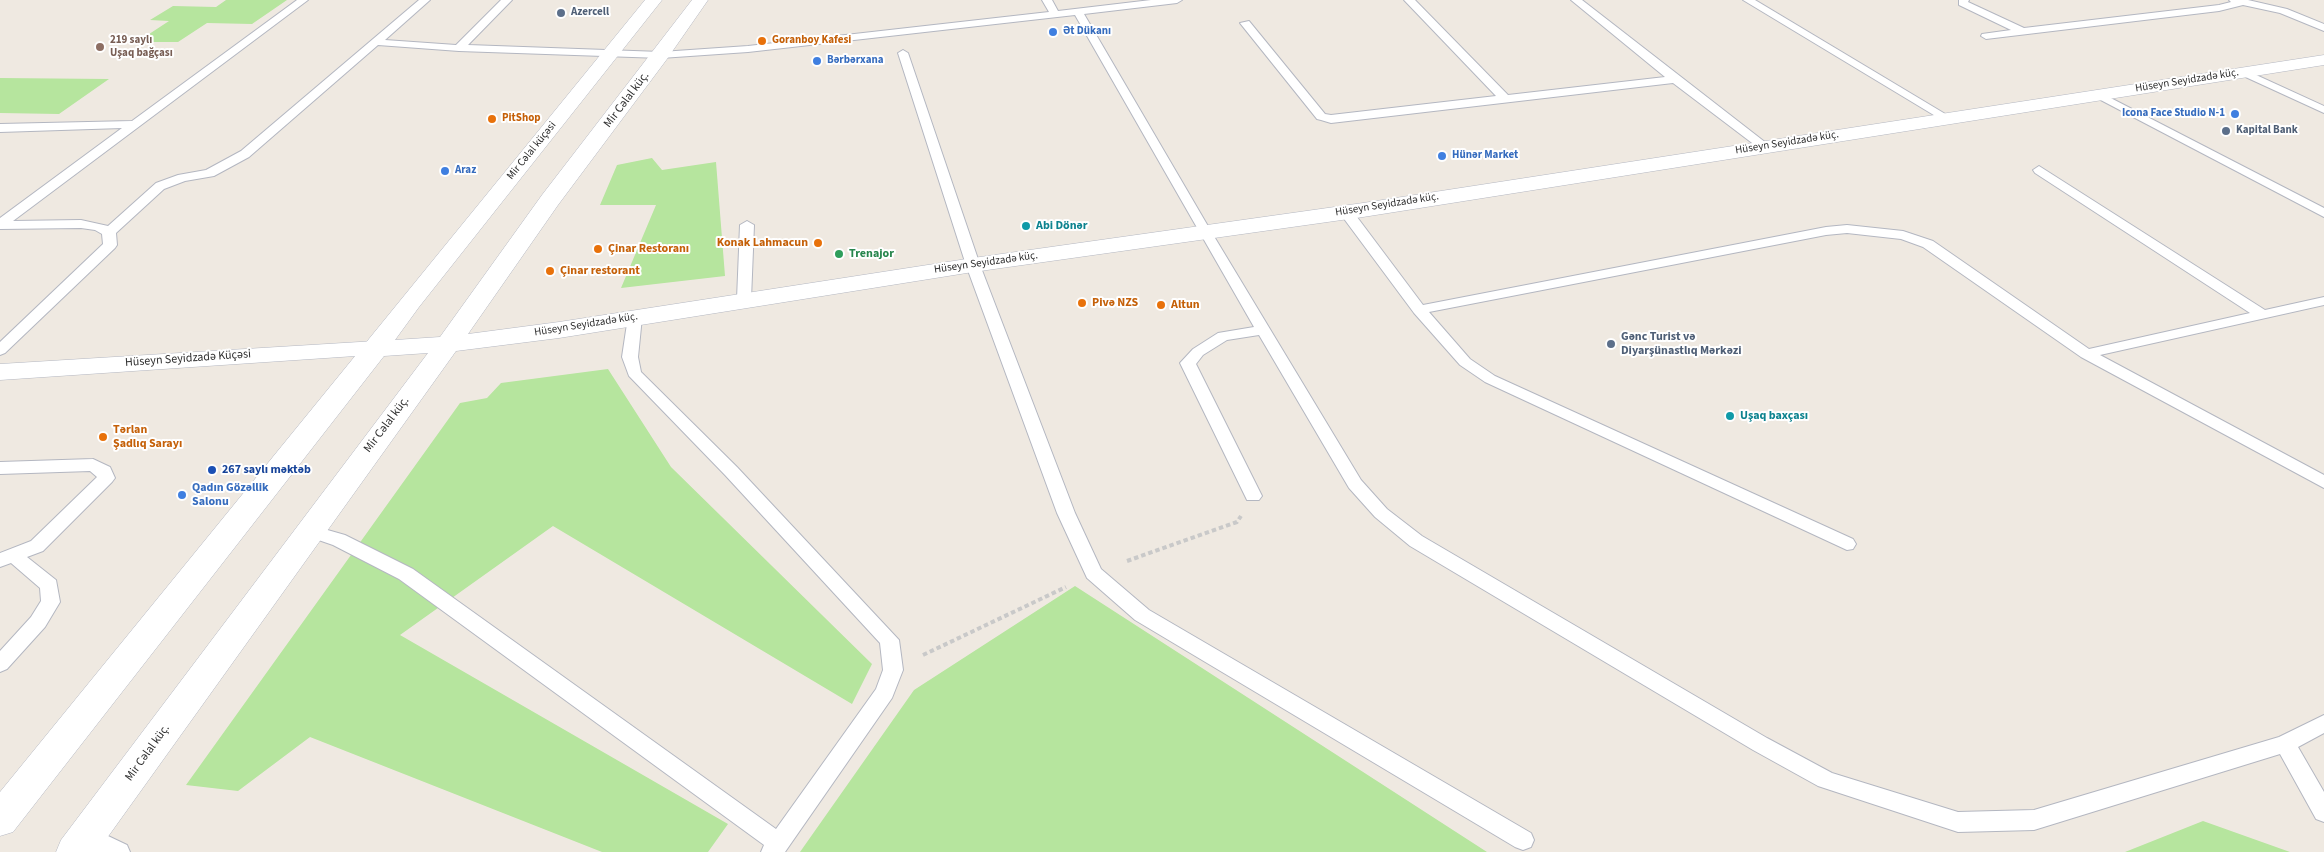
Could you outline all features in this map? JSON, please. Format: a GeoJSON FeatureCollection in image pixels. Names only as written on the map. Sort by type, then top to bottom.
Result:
{"type":"FeatureCollection","features":[{"type":"Feature","properties":{"kind":"street","name":"Mir Cəlal küçəsi"},"geometry":{"type":"LineString","coordinates":[[376,349],[410,302],[654,0]]}},
{"type":"Feature","properties":{"kind":"street","name":"Mir Cəlal küç."},"geometry":{"type":"LineString","coordinates":[[93,847],[310,531],[382,430],[448,344],[550,200],[661,55],[700,0]]}},
{"type":"Feature","properties":{"kind":"street","name":"Hüseyn Seyidzadə küç."},"geometry":{"type":"LineString","coordinates":[[376,349],[448,344],[559,330],[744,299],[1346,212],[2324,60]]}},
{"type":"Feature","properties":{"kind":"street","name":"Hüseyn Seyidzadə Küçəsi"},"geometry":{"type":"LineString","coordinates":[[0,372],[376,349]]}},
{"type":"Feature","properties":{"kind":"street"},"geometry":{"type":"LineString","coordinates":[[0,820],[326,409],[376,349]]}},
{"type":"Feature","properties":{"kind":"lane"},"geometry":{"type":"LineString","coordinates":[[0,225],[303,0]]}},
{"type":"Feature","properties":{"kind":"lane"},"geometry":{"type":"LineString","coordinates":[[109,232],[160,186],[182,178],[210,173],[245,154],[425,0]]}},
{"type":"Feature","properties":{"kind":"lane"},"geometry":{"type":"LineString","coordinates":[[459,48],[507,0]]}},
{"type":"Feature","properties":{"kind":"lane"},"geometry":{"type":"LineString","coordinates":[[1047,0],[1056,14]]}},
{"type":"Feature","properties":{"kind":"lane"},"geometry":{"type":"LineString","coordinates":[[375,42],[610,55],[661,55],[757,48],[1078,12],[1145,2],[1177,0]]}},
{"type":"Feature","properties":{"kind":"lane"},"geometry":{"type":"LineString","coordinates":[[1409,0],[1504,98]]}},
{"type":"Feature","properties":{"kind":"lane"},"geometry":{"type":"LineString","coordinates":[[1576,0],[1675,79],[1764,146]]}},
{"type":"Feature","properties":{"kind":"lane"},"geometry":{"type":"LineString","coordinates":[[1748,0],[1946,118]]}},
{"type":"Feature","properties":{"kind":"lane"},"geometry":{"type":"LineString","coordinates":[[1964,0],[1963,3],[2022,31]]}},
{"type":"Feature","properties":{"kind":"lane"},"geometry":{"type":"LineString","coordinates":[[1986,36],[2219,8],[2239,1],[2283,11],[2324,28]]}},
{"type":"Feature","properties":{"kind":"lane"},"geometry":{"type":"LineString","coordinates":[[1078,12],[1204,233],[1355,484],[1388,519],[1425,546],[1760,744],[1826,780],[1958,822],[2034,820],[2285,744],[2324,723]]}},
{"type":"Feature","properties":{"kind":"lane"},"geometry":{"type":"LineString","coordinates":[[1245,23],[1321,118],[1331,119],[1675,79]]}},
{"type":"Feature","properties":{"kind":"lane"},"geometry":{"type":"LineString","coordinates":[[903,54],[973,265],[1066,513],[1094,574],[1142,615],[1523,840]]}},
{"type":"Feature","properties":{"kind":"lane"},"geometry":{"type":"LineString","coordinates":[[2242,72],[2324,110]]}},
{"type":"Feature","properties":{"kind":"lane"},"geometry":{"type":"LineString","coordinates":[[2099,95],[2324,213]]}},
{"type":"Feature","properties":{"kind":"lane"},"geometry":{"type":"LineString","coordinates":[[0,128],[135,124]]}},
{"type":"Feature","properties":{"kind":"lane"},"geometry":{"type":"LineString","coordinates":[[2039,170],[2263,315]]}},
{"type":"Feature","properties":{"kind":"lane"},"geometry":{"type":"LineString","coordinates":[[1346,212],[1419,310],[1465,362],[1490,379],[1847,544]]}},
{"type":"Feature","properties":{"kind":"lane"},"geometry":{"type":"LineString","coordinates":[[0,225],[81,224],[99,227],[109,232]]}},
{"type":"Feature","properties":{"kind":"lane"},"geometry":{"type":"LineString","coordinates":[[744,299],[747,225]]}},
{"type":"Feature","properties":{"kind":"lane"},"geometry":{"type":"LineString","coordinates":[[1419,310],[1847,228],[1903,235],[1928,244],[2086,354],[2324,482]]}},
{"type":"Feature","properties":{"kind":"lane"},"geometry":{"type":"LineString","coordinates":[[0,350],[110,245],[109,232]]}},
{"type":"Feature","properties":{"kind":"lane"},"geometry":{"type":"LineString","coordinates":[[2086,354],[2324,301]]}},
{"type":"Feature","properties":{"kind":"lane"},"geometry":{"type":"LineString","coordinates":[[310,531],[339,540],[406,574],[775,848],[885,692],[893,670],[889,640],[731,471],[634,373],[630,357],[635,317]]}},
{"type":"Feature","properties":{"kind":"lane"},"geometry":{"type":"LineString","coordinates":[[1253,496],[1188,363],[1198,352],[1223,336],[1262,330]]}},
{"type":"Feature","properties":{"kind":"lane"},"geometry":{"type":"LineString","coordinates":[[0,468],[93,465],[104,471],[106,478],[37,546],[7,558]]}},
{"type":"Feature","properties":{"kind":"lane"},"geometry":{"type":"LineString","coordinates":[[0,664],[38,622],[51,602],[49,586],[7,558]]}},
{"type":"Feature","properties":{"kind":"lane"},"geometry":{"type":"LineString","coordinates":[[2285,744],[2324,812]]}},
{"type":"Feature","properties":{"kind":"green space"},"geometry":{"type":"Polygon","coordinates":[[[226,0],[287,0],[252,24],[207,23],[178,42],[137,42],[169,21],[150,20],[173,6],[216,7],[226,0]]]}},
{"type":"Feature","properties":{"kind":"green space"},"geometry":{"type":"Polygon","coordinates":[[[0,78],[109,79],[59,114],[0,113],[0,78]]]}},
{"type":"Feature","properties":{"kind":"green space"},"geometry":{"type":"Polygon","coordinates":[[[652,158],[662,170],[716,162],[725,276],[621,288],[656,205],[600,205],[617,165],[652,158]]]}},
{"type":"Feature","properties":{"kind":"green space"},"geometry":{"type":"Polygon","coordinates":[[[608,369],[671,467],[872,664],[852,704],[553,526],[400,635],[728,824],[708,852],[602,852],[310,737],[238,791],[186,785],[460,403],[487,398],[501,383],[608,369]]]}},
{"type":"Feature","properties":{"kind":"green space"},"geometry":{"type":"Polygon","coordinates":[[[1075,586],[1487,852],[800,852],[914,690],[1075,586]]]}},
{"type":"Feature","properties":{"kind":"green space"},"geometry":{"type":"Polygon","coordinates":[[[2203,821],[2290,852],[2125,852],[2203,821]]]}},
{"type":"Feature","properties":{"kind":"place","name":"Azercell"},"geometry":{"type":"Point","coordinates":[561,13]}},
{"type":"Feature","properties":{"kind":"place","name":"Ət Dükanı"},"geometry":{"type":"Point","coordinates":[1053,32]}},
{"type":"Feature","properties":{"kind":"place","name":"Goranboy Kafesi"},"geometry":{"type":"Point","coordinates":[762,41]}},
{"type":"Feature","properties":{"kind":"place","name":"219 saylı Uşaq bağçası"},"geometry":{"type":"Point","coordinates":[100,47]}},
{"type":"Feature","properties":{"kind":"place","name":"Bərbərxana"},"geometry":{"type":"Point","coordinates":[817,61]}},
{"type":"Feature","properties":{"kind":"place","name":"Icona Face Studio N-1"},"geometry":{"type":"Point","coordinates":[2235,114]}},
{"type":"Feature","properties":{"kind":"place","name":"PitShop"},"geometry":{"type":"Point","coordinates":[492,119]}},
{"type":"Feature","properties":{"kind":"place","name":"Kapital Bank"},"geometry":{"type":"Point","coordinates":[2226,131]}},
{"type":"Feature","properties":{"kind":"place","name":"Hünər Market"},"geometry":{"type":"Point","coordinates":[1442,156]}},
{"type":"Feature","properties":{"kind":"place","name":"Araz"},"geometry":{"type":"Point","coordinates":[445,171]}},
{"type":"Feature","properties":{"kind":"place","name":"Abi Dönər"},"geometry":{"type":"Point","coordinates":[1026,226]}},
{"type":"Feature","properties":{"kind":"place","name":"Konak Lahmacun"},"geometry":{"type":"Point","coordinates":[818,243]}},
{"type":"Feature","properties":{"kind":"place","name":"Çinar Restoranı"},"geometry":{"type":"Point","coordinates":[598,249]}},
{"type":"Feature","properties":{"kind":"place","name":"Trenajor"},"geometry":{"type":"Point","coordinates":[839,254]}},
{"type":"Feature","properties":{"kind":"place","name":"Çinar restorant"},"geometry":{"type":"Point","coordinates":[550,271]}},
{"type":"Feature","properties":{"kind":"place","name":"Pivə NZS"},"geometry":{"type":"Point","coordinates":[1082,303]}},
{"type":"Feature","properties":{"kind":"place","name":"Altun"},"geometry":{"type":"Point","coordinates":[1161,305]}},
{"type":"Feature","properties":{"kind":"place","name":"Gənc Turist və Diyarşünastlıq Mərkəzi"},"geometry":{"type":"Point","coordinates":[1611,344]}},
{"type":"Feature","properties":{"kind":"place","name":"Uşaq baxçası"},"geometry":{"type":"Point","coordinates":[1730,416]}},
{"type":"Feature","properties":{"kind":"place","name":"Tərlan Şadlıq Sarayı"},"geometry":{"type":"Point","coordinates":[103,437]}},
{"type":"Feature","properties":{"kind":"place","name":"267 saylı məktəb"},"geometry":{"type":"Point","coordinates":[212,470]}},
{"type":"Feature","properties":{"kind":"place","name":"Qadın Gözəllik Salonu"},"geometry":{"type":"Point","coordinates":[182,495]}}]}
